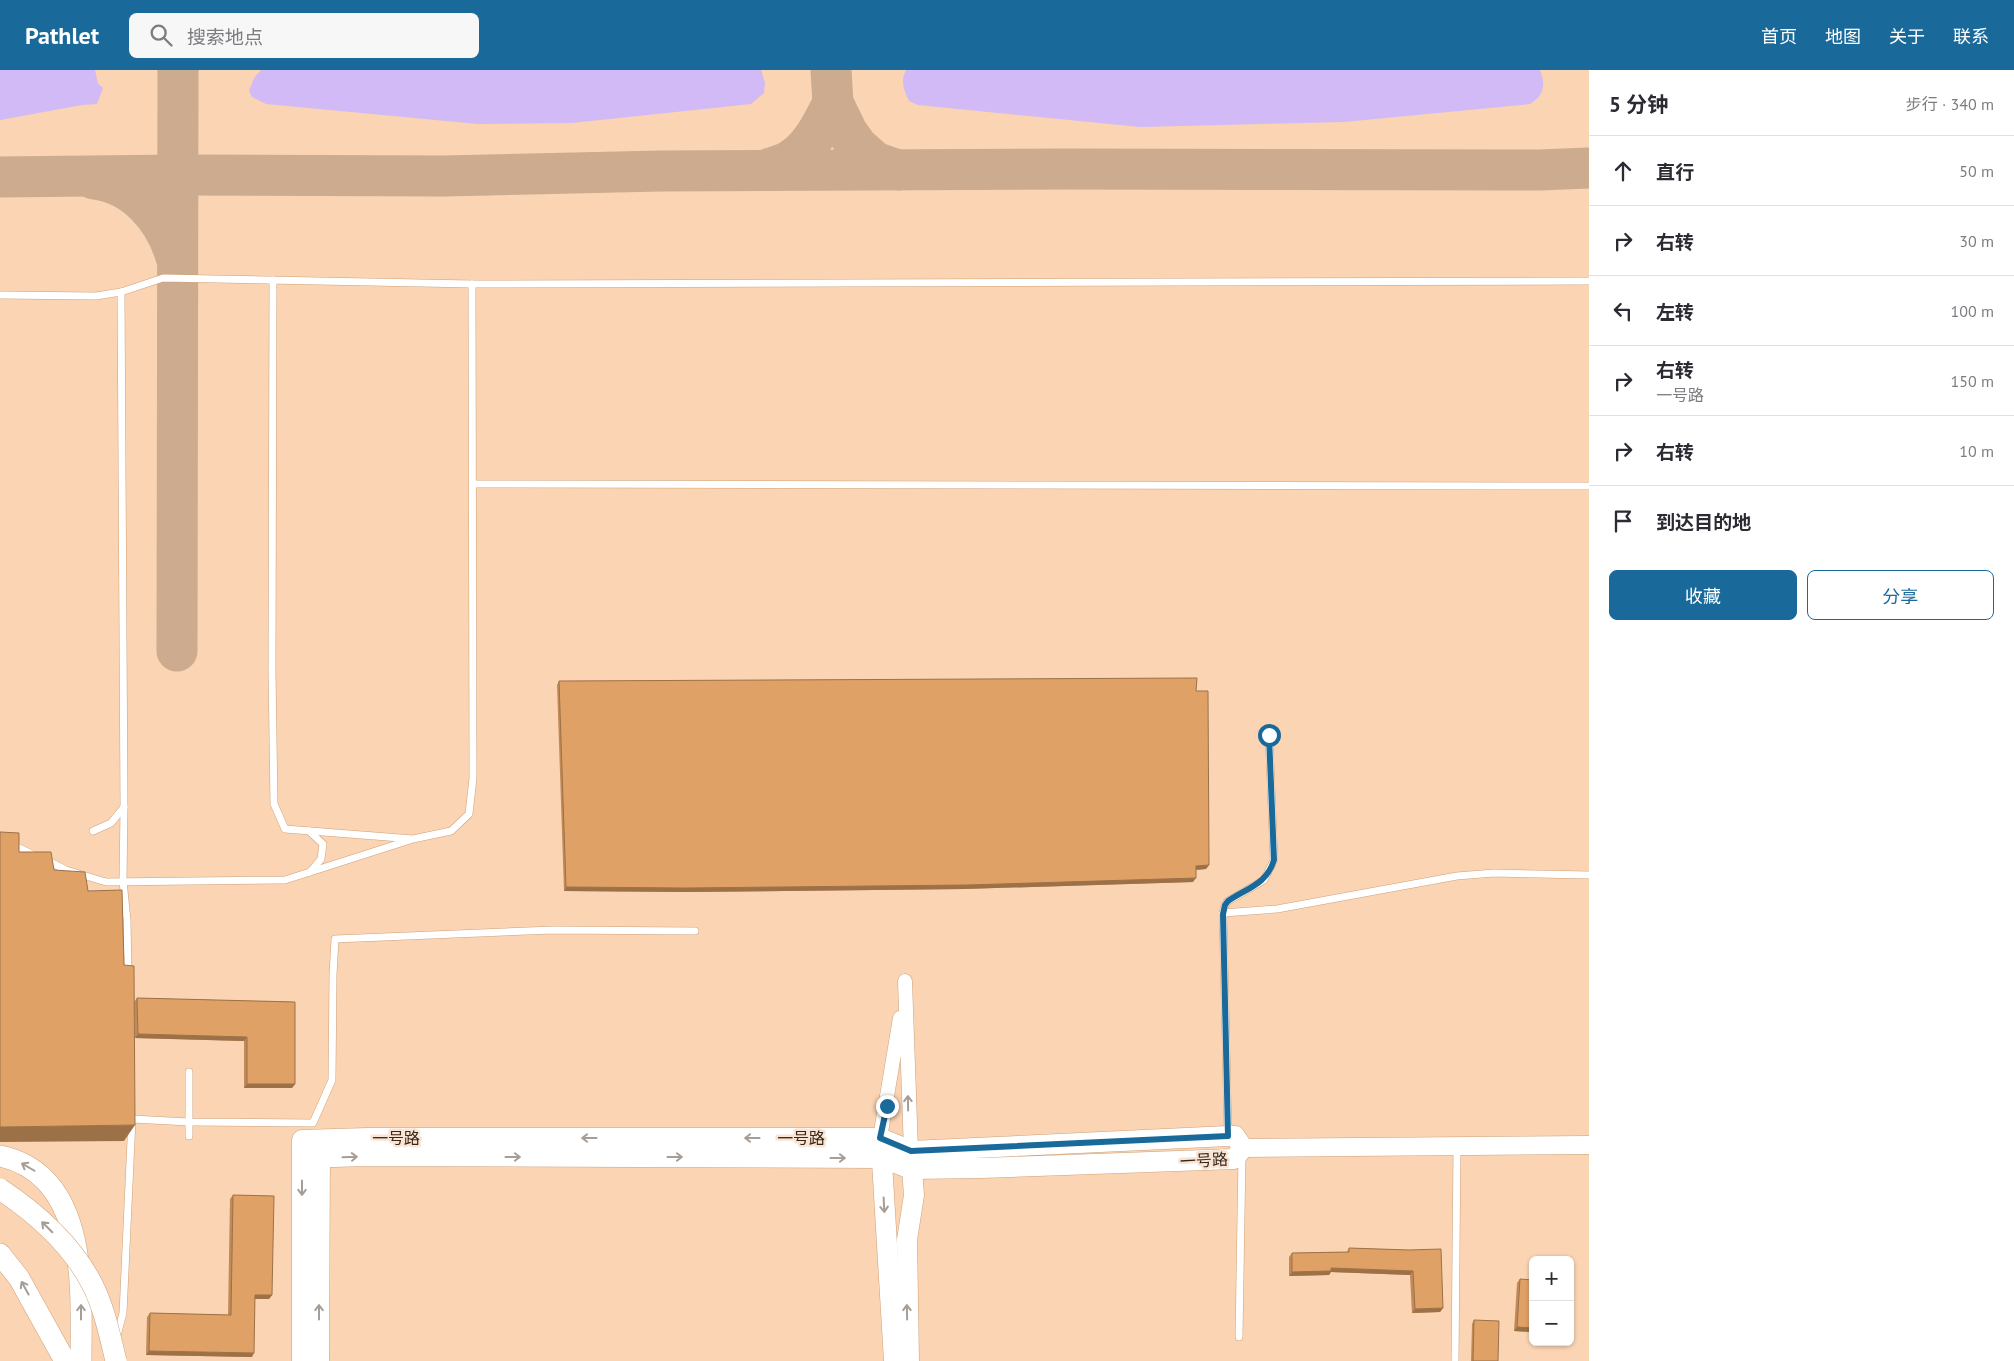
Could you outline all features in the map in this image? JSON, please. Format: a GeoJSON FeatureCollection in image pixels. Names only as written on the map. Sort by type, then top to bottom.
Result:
{"type":"FeatureCollection","features":[{"type":"Feature","properties":{"kind":"main road","name":"一号路"},"geometry":{"type":"LineString","coordinates":[[311,1149],[881,1148],[911,1160],[1235,1142]]}},
{"type":"Feature","properties":{"kind":"main road"},"geometry":{"type":"LineString","coordinates":[[881,1148],[894,1361]]}},
{"type":"Feature","properties":{"kind":"main road"},"geometry":{"type":"LineString","coordinates":[[302,1361],[311,1149]]}},
{"type":"Feature","properties":{"kind":"main road"},"geometry":{"type":"LineString","coordinates":[[311,1149],[319,1361]]}},
{"type":"Feature","properties":{"kind":"main road"},"geometry":{"type":"LineString","coordinates":[[0,1156],[11,1158],[50,1182],[61,1201],[70,1224],[77,1253],[80,1286],[81,1361]]}},
{"type":"Feature","properties":{"kind":"main road"},"geometry":{"type":"LineString","coordinates":[[909,1361],[907,1240],[914,1195],[911,1160]]}},
{"type":"Feature","properties":{"kind":"main road"},"geometry":{"type":"LineString","coordinates":[[0,1189],[24,1205],[54,1233],[70,1252],[93,1286],[116,1361]]}},
{"type":"Feature","properties":{"kind":"main road"},"geometry":{"type":"LineString","coordinates":[[0,1200],[24,1205]]}},
{"type":"Feature","properties":{"kind":"main road"},"geometry":{"type":"LineString","coordinates":[[0,1254],[19,1278],[65,1361]]}},
{"type":"Feature","properties":{"kind":"street"},"geometry":{"type":"LineString","coordinates":[[881,1148],[905,980],[911,1160]]}},
{"type":"Feature","properties":{"kind":"street"},"geometry":{"type":"LineString","coordinates":[[1235,1142],[1457,1147],[1589,1145]]}},
{"type":"Feature","properties":{"kind":"lane"},"geometry":{"type":"LineString","coordinates":[[0,294],[96,296],[120,292],[162,278],[472,284],[1589,281]]}},
{"type":"Feature","properties":{"kind":"lane"},"geometry":{"type":"LineString","coordinates":[[273,280],[272,671],[274,804],[285,829],[413,839]]}},
{"type":"Feature","properties":{"kind":"lane"},"geometry":{"type":"LineString","coordinates":[[0,839],[66,870],[106,882],[284,880],[413,839],[451,831],[469,814],[474,778],[472,284]]}},
{"type":"Feature","properties":{"kind":"lane"},"geometry":{"type":"LineString","coordinates":[[120,292],[123,881],[127,920],[129,981]]}},
{"type":"Feature","properties":{"kind":"lane"},"geometry":{"type":"LineString","coordinates":[[473,484],[1589,486]]}},
{"type":"Feature","properties":{"kind":"lane"},"geometry":{"type":"LineString","coordinates":[[1239,1337],[1235,1142],[1223,914],[1228,901],[1264,880],[1272,868],[1274,860],[1269,735]]}},
{"type":"Feature","properties":{"kind":"lane"},"geometry":{"type":"LineString","coordinates":[[94,831],[111,823],[124,807]]}},
{"type":"Feature","properties":{"kind":"lane"},"geometry":{"type":"LineString","coordinates":[[310,831],[323,844],[321,859],[310,872]]}},
{"type":"Feature","properties":{"kind":"lane"},"geometry":{"type":"LineString","coordinates":[[1223,914],[1277,909],[1458,876],[1494,873],[1589,875]]}},
{"type":"Feature","properties":{"kind":"lane"},"geometry":{"type":"LineString","coordinates":[[132,1119],[313,1124],[332,1080],[335,940],[553,930],[694,931]]}},
{"type":"Feature","properties":{"kind":"lane"},"geometry":{"type":"LineString","coordinates":[[188,1136],[189,1072]]}},
{"type":"Feature","properties":{"kind":"lane"},"geometry":{"type":"LineString","coordinates":[[112,1361],[123,1313],[132,1109]]}},
{"type":"Feature","properties":{"kind":"lane"},"geometry":{"type":"LineString","coordinates":[[1455,1361],[1457,1147]]}},
{"type":"Feature","properties":{"kind":"shaded area"},"geometry":{"type":"Polygon","coordinates":[[[0,70],[95,70],[98,84],[103,88],[97,104],[0,120],[0,70]]]}},
{"type":"Feature","properties":{"kind":"shaded area"},"geometry":{"type":"Polygon","coordinates":[[[261,70],[761,70],[765,83],[764,93],[751,104],[572,123],[478,124],[266,104],[252,97],[249,91],[254,78],[261,70]]]}},
{"type":"Feature","properties":{"kind":"shaded area"},"geometry":{"type":"Polygon","coordinates":[[[906,70],[1540,70],[1543,85],[1541,94],[1530,104],[1344,122],[1140,127],[918,105],[909,101],[904,89],[903,78],[906,70]]]}},
{"type":"Feature","properties":{"kind":"building"},"geometry":{"type":"Polygon","coordinates":[[[1197,678],[1196,691],[1208,691],[1209,865],[1196,866],[1196,878],[967,885],[686,888],[566,887],[559,681],[1197,678]]]}},
{"type":"Feature","properties":{"kind":"building"},"geometry":{"type":"Polygon","coordinates":[[[0,832],[19,833],[19,852],[51,852],[54,870],[85,872],[88,891],[122,890],[124,965],[134,966],[135,1125],[0,1127],[0,832]]]}},
{"type":"Feature","properties":{"kind":"building"},"geometry":{"type":"Polygon","coordinates":[[[137,998],[295,1002],[295,1084],[247,1084],[247,1037],[138,1034],[137,998]]]}},
{"type":"Feature","properties":{"kind":"building"},"geometry":{"type":"Polygon","coordinates":[[[233,1195],[274,1196],[272,1295],[255,1295],[254,1353],[149,1351],[150,1313],[231,1315],[233,1195]]]}},
{"type":"Feature","properties":{"kind":"building"},"geometry":{"type":"Polygon","coordinates":[[[1349,1248],[1441,1249],[1443,1308],[1415,1309],[1413,1271],[1331,1268],[1331,1271],[1292,1272],[1292,1253],[1349,1252],[1349,1248]]]}},
{"type":"Feature","properties":{"kind":"building"},"geometry":{"type":"Polygon","coordinates":[[[1520,1279],[1529,1280],[1529,1328],[1517,1327],[1520,1279]]]}},
{"type":"Feature","properties":{"kind":"building"},"geometry":{"type":"Polygon","coordinates":[[[1474,1320],[1499,1321],[1498,1361],[1473,1361],[1474,1320]]]}},
{"type":"Feature","properties":{"kind":"taxiway"},"geometry":{"type":"LineString","coordinates":[[177,651],[178,70]]}},
{"type":"Feature","properties":{"kind":"taxiway"},"geometry":{"type":"LineString","coordinates":[[831,70],[833,103],[847,132],[857,146],[875,162],[898,170]]}},
{"type":"Feature","properties":{"kind":"taxiway"},"geometry":{"type":"LineString","coordinates":[[765,170],[788,162],[805,149],[816,134],[833,103]]}},
{"type":"Feature","properties":{"kind":"taxiway"},"geometry":{"type":"LineString","coordinates":[[0,177],[178,175],[444,176],[661,171],[1064,169],[1539,170],[1589,168]]}},
{"type":"Feature","properties":{"kind":"taxiway"},"geometry":{"type":"LineString","coordinates":[[94,179],[109,182],[123,188],[147,206],[164,229],[176,257]]}},
{"type":"Feature","properties":{"kind":"route"},"geometry":{"type":"LineString","coordinates":[[887,1106],[880,1138],[911,1151],[1228,1136],[1223,914],[1228,901],[1264,880],[1272,868],[1274,850],[1269,735]]}}]}
